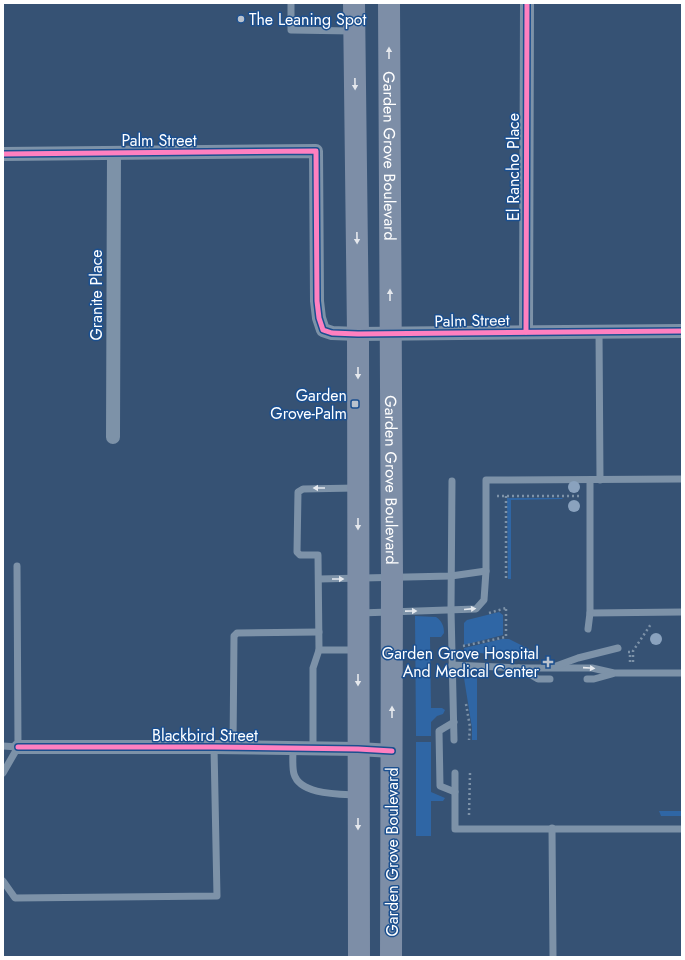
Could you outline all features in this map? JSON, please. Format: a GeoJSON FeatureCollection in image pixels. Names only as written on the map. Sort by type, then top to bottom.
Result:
{"type":"FeatureCollection","features":[{"type":"Feature","properties":{"kind":"main road","name":"Garden Grove Boulevard"},"geometry":{"type":"LineString","coordinates":[[354,3],[358,334],[359,957]]}},
{"type":"Feature","properties":{"kind":"main road","name":"Garden Grove Boulevard"},"geometry":{"type":"LineString","coordinates":[[389,3],[392,578],[391,957]]}},
{"type":"Feature","properties":{"kind":"street","name":"El Rancho Place"},"geometry":{"type":"LineString","coordinates":[[526,3],[526,332]]}},
{"type":"Feature","properties":{"kind":"street","name":"Palm Street"},"geometry":{"type":"LineString","coordinates":[[3,154],[316,151],[316,301],[319,318],[324,330],[332,333],[390,334],[682,331]]}},
{"type":"Feature","properties":{"kind":"street","name":"Granite Place"},"geometry":{"type":"LineString","coordinates":[[113,437],[114,153]]}},
{"type":"Feature","properties":{"kind":"street","name":"Blackbird Street"},"geometry":{"type":"LineString","coordinates":[[18,747],[294,748],[392,751]]}},
{"type":"Feature","properties":{"kind":"lane"},"geometry":{"type":"LineString","coordinates":[[291,3],[291,30],[355,31]]}},
{"type":"Feature","properties":{"kind":"lane"},"geometry":{"type":"LineString","coordinates":[[599,331],[600,480]]}},
{"type":"Feature","properties":{"kind":"lane"},"geometry":{"type":"LineString","coordinates":[[358,613],[476,609],[484,600],[486,571],[486,480],[682,479]]}},
{"type":"Feature","properties":{"kind":"lane"},"geometry":{"type":"LineString","coordinates":[[588,629],[590,613],[590,480]]}},
{"type":"Feature","properties":{"kind":"lane"},"geometry":{"type":"LineString","coordinates":[[452,481],[451,610],[454,740]]}},
{"type":"Feature","properties":{"kind":"lane"},"geometry":{"type":"LineString","coordinates":[[313,749],[313,668],[319,650],[318,555],[300,555],[297,552],[298,492],[303,488],[358,488]]}},
{"type":"Feature","properties":{"kind":"lane"},"geometry":{"type":"LineString","coordinates":[[3,773],[18,747],[17,566]]}},
{"type":"Feature","properties":{"kind":"lane"},"geometry":{"type":"LineString","coordinates":[[319,579],[451,576],[486,571]]}},
{"type":"Feature","properties":{"kind":"lane"},"geometry":{"type":"LineString","coordinates":[[590,613],[682,612]]}},
{"type":"Feature","properties":{"kind":"lane"},"geometry":{"type":"LineString","coordinates":[[233,748],[234,636],[237,633],[319,632]]}},
{"type":"Feature","properties":{"kind":"lane"},"geometry":{"type":"LineString","coordinates":[[552,668],[578,658],[618,648]]}},
{"type":"Feature","properties":{"kind":"lane"},"geometry":{"type":"LineString","coordinates":[[319,650],[358,650]]}},
{"type":"Feature","properties":{"kind":"lane"},"geometry":{"type":"LineString","coordinates":[[452,665],[519,668],[592,668],[614,673],[682,673]]}},
{"type":"Feature","properties":{"kind":"lane"},"geometry":{"type":"LineString","coordinates":[[519,668],[538,679],[550,679]]}},
{"type":"Feature","properties":{"kind":"lane"},"geometry":{"type":"LineString","coordinates":[[588,679],[594,679],[614,673]]}},
{"type":"Feature","properties":{"kind":"lane"},"geometry":{"type":"LineString","coordinates":[[454,722],[439,731],[440,786],[455,792]]}},
{"type":"Feature","properties":{"kind":"lane"},"geometry":{"type":"LineString","coordinates":[[3,746],[18,747]]}},
{"type":"Feature","properties":{"kind":"lane"},"geometry":{"type":"LineString","coordinates":[[3,881],[15,898],[217,896],[214,748]]}},
{"type":"Feature","properties":{"kind":"lane"},"geometry":{"type":"LineString","coordinates":[[294,748],[294,773],[298,782],[312,790],[358,795]]}},
{"type":"Feature","properties":{"kind":"lane"},"geometry":{"type":"LineString","coordinates":[[454,773],[455,829],[682,829]]}},
{"type":"Feature","properties":{"kind":"lane"},"geometry":{"type":"LineString","coordinates":[[552,828],[553,957]]}},
{"type":"Feature","properties":{"kind":"path"},"geometry":{"type":"LineString","coordinates":[[486,496],[590,496]]}},
{"type":"Feature","properties":{"kind":"path"},"geometry":{"type":"LineString","coordinates":[[506,496],[506,579]]}},
{"type":"Feature","properties":{"kind":"path"},"geometry":{"type":"LineString","coordinates":[[462,647],[506,637],[506,607]]}},
{"type":"Feature","properties":{"kind":"path"},"geometry":{"type":"LineString","coordinates":[[627,652],[630,652],[630,663],[633,663],[633,651],[651,624]]}},
{"type":"Feature","properties":{"kind":"path"},"geometry":{"type":"LineString","coordinates":[[630,647],[633,651]]}},
{"type":"Feature","properties":{"kind":"path"},"geometry":{"type":"LineString","coordinates":[[469,815],[470,773]]}},
{"type":"Feature","properties":{"kind":"shaded area"},"geometry":{"type":"Polygon","coordinates":[[[507,498],[563,498],[511,500],[511,579],[508,579],[507,498]]]}},
{"type":"Feature","properties":{"kind":"shaded area"},"geometry":{"type":"Polygon","coordinates":[[[499,612],[503,615],[503,635],[464,645],[464,623],[467,620],[499,612]]]}},
{"type":"Feature","properties":{"kind":"shaded area"},"geometry":{"type":"Polygon","coordinates":[[[415,616],[436,617],[444,628],[444,633],[441,637],[430,637],[431,708],[442,708],[445,710],[443,714],[437,716],[431,722],[431,736],[416,736],[415,616]]]}},
{"type":"Feature","properties":{"kind":"shaded area"},"geometry":{"type":"Polygon","coordinates":[[[502,639],[509,639],[529,649],[529,659],[464,651],[464,648],[502,639]]]}},
{"type":"Feature","properties":{"kind":"shaded area"},"geometry":{"type":"Polygon","coordinates":[[[464,678],[477,678],[477,740],[472,740],[472,728],[464,678]]]}},
{"type":"Feature","properties":{"kind":"shaded area"},"geometry":{"type":"Polygon","coordinates":[[[416,742],[431,742],[431,792],[445,798],[443,801],[431,801],[431,836],[416,836],[416,742]]]}},
{"type":"Feature","properties":{"kind":"shaded area"},"geometry":{"type":"Polygon","coordinates":[[[659,811],[682,811],[682,816],[661,816],[659,811]]]}},
{"type":"Feature","properties":{"kind":"cycle path"},"geometry":{"type":"LineString","coordinates":[[526,332],[527,3]]}},
{"type":"Feature","properties":{"kind":"cycle path"},"geometry":{"type":"LineString","coordinates":[[3,154],[316,151],[317,301],[319,318],[323,330],[332,333],[682,331]]}},
{"type":"Feature","properties":{"kind":"cycle path"},"geometry":{"type":"LineString","coordinates":[[18,747],[214,747],[358,749],[392,751]]}},
{"type":"Feature","properties":{"kind":"place","name":"The Leaning Spot"},"geometry":{"type":"Point","coordinates":[241,19]}},
{"type":"Feature","properties":{"kind":"place","name":"Garden Grove-Palm"},"geometry":{"type":"Point","coordinates":[355,404]}},
{"type":"Feature","properties":{"kind":"place","name":"Garden Grove Hospital And Medical Center"},"geometry":{"type":"Point","coordinates":[548,662]}}]}
